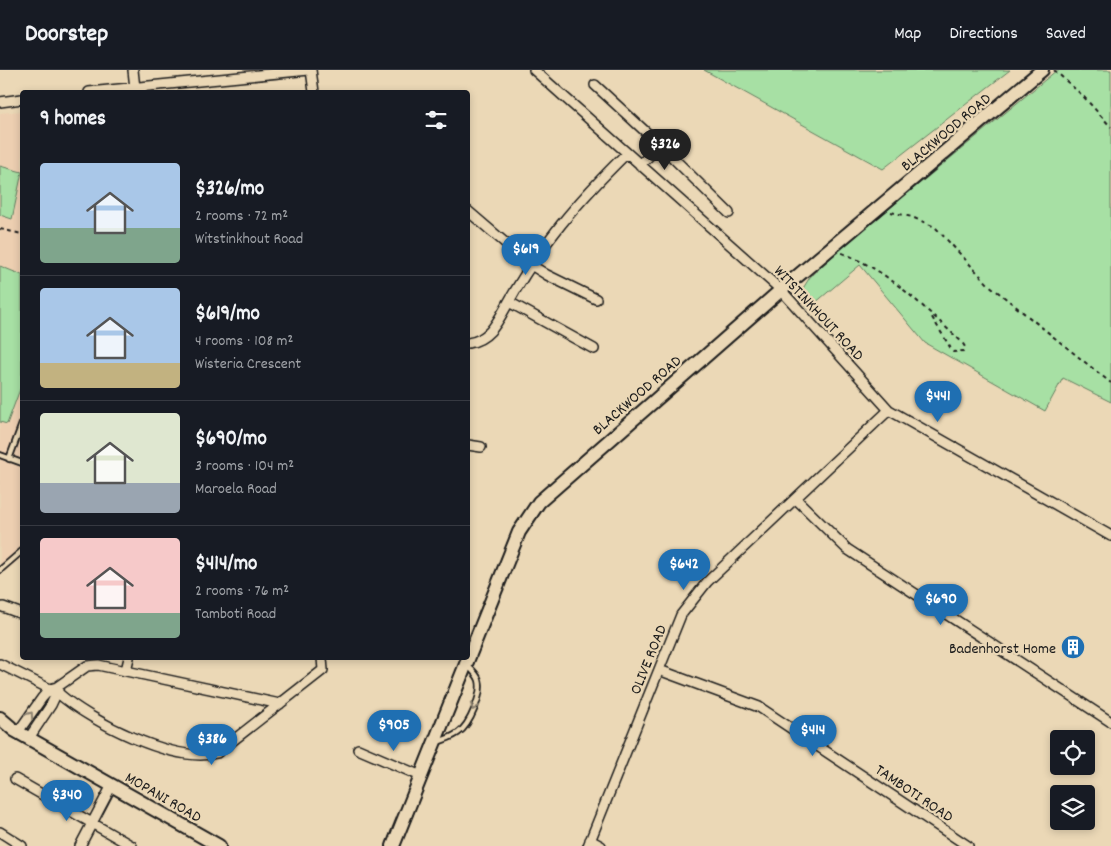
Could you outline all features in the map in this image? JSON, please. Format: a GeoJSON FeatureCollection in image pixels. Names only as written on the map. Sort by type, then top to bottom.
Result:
{"type":"FeatureCollection","features":[{"type":"Feature","properties":{"kind":"street"},"geometry":{"type":"LineString","coordinates":[[133,70],[135,88]]}},
{"type":"Feature","properties":{"kind":"street"},"geometry":{"type":"LineString","coordinates":[[112,90],[310,70],[314,90]]}},
{"type":"Feature","properties":{"kind":"street","name":"WITSTINKHOUT ROAD"},"geometry":{"type":"LineString","coordinates":[[534,70],[781,290],[889,410],[1111,536]]}},
{"type":"Feature","properties":{"kind":"street","name":"BLACKWOOD ROAD"},"geometry":{"type":"LineString","coordinates":[[470,654],[519,532],[539,502],[781,290],[1042,70]]}},
{"type":"Feature","properties":{"kind":"street"},"geometry":{"type":"LineString","coordinates":[[595,85],[660,145],[729,213]]}},
{"type":"Feature","properties":{"kind":"street"},"geometry":{"type":"LineString","coordinates":[[0,102],[20,99]]}},
{"type":"Feature","properties":{"kind":"street"},"geometry":{"type":"LineString","coordinates":[[640,165],[660,145]]}},
{"type":"Feature","properties":{"kind":"street"},"geometry":{"type":"LineString","coordinates":[[470,342],[482,339],[492,331],[531,265],[560,223],[627,153]]}},
{"type":"Feature","properties":{"kind":"street"},"geometry":{"type":"LineString","coordinates":[[470,213],[531,265],[546,275],[596,299]]}},
{"type":"Feature","properties":{"kind":"street"},"geometry":{"type":"LineString","coordinates":[[509,302],[594,349]]}},
{"type":"Feature","properties":{"kind":"street","name":"OLIVE ROAD"},"geometry":{"type":"LineString","coordinates":[[589,843],[681,615],[707,582],[889,410]]}},
{"type":"Feature","properties":{"kind":"street"},"geometry":{"type":"LineString","coordinates":[[470,445],[481,447]]}},
{"type":"Feature","properties":{"kind":"street"},"geometry":{"type":"LineString","coordinates":[[796,498],[847,549],[1111,722]]}},
{"type":"Feature","properties":{"kind":"street"},"geometry":{"type":"LineString","coordinates":[[4,607],[20,613]]}},
{"type":"Feature","properties":{"kind":"street"},"geometry":{"type":"LineString","coordinates":[[126,670],[128,660]]}},
{"type":"Feature","properties":{"kind":"street"},"geometry":{"type":"LineString","coordinates":[[0,664],[55,690],[80,710],[147,744],[177,753],[206,756],[217,752],[323,670],[322,660]]}},
{"type":"Feature","properties":{"kind":"street","name":"BLACKWOOD ROAD"},"geometry":{"type":"LineString","coordinates":[[393,846],[468,660]]}},
{"type":"Feature","properties":{"kind":"street"},"geometry":{"type":"LineString","coordinates":[[20,733],[55,690],[90,662],[280,704]]}},
{"type":"Feature","properties":{"kind":"street","name":"TAMBOTI ROAD"},"geometry":{"type":"LineString","coordinates":[[659,670],[759,707],[968,846]]}},
{"type":"Feature","properties":{"kind":"street","name":"MOPANI ROAD"},"geometry":{"type":"LineString","coordinates":[[0,718],[20,733],[219,846]]}},
{"type":"Feature","properties":{"kind":"street","name":"MOPANI ROAD"},"geometry":{"type":"LineString","coordinates":[[0,726],[20,733]]}},
{"type":"Feature","properties":{"kind":"street"},"geometry":{"type":"LineString","coordinates":[[358,749],[421,776]]}},
{"type":"Feature","properties":{"kind":"street"},"geometry":{"type":"LineString","coordinates":[[15,779],[132,846]]}},
{"type":"Feature","properties":{"kind":"street"},"geometry":{"type":"LineString","coordinates":[[80,846],[112,785]]}},
{"type":"Feature","properties":{"kind":"street"},"geometry":{"type":"LineString","coordinates":[[0,832],[22,846]]}},
{"type":"Feature","properties":{"kind":"street"},"geometry":{"type":"LineString","coordinates":[[589,843],[600,846]]}},
{"type":"Feature","properties":{"kind":"lane"},"geometry":{"type":"LineString","coordinates":[[10,459],[20,430]]}},
{"type":"Feature","properties":{"kind":"lane"},"geometry":{"type":"LineString","coordinates":[[0,455],[20,462]]}},
{"type":"Feature","properties":{"kind":"lane"},"geometry":{"type":"LineString","coordinates":[[0,570],[20,553]]}},
{"type":"Feature","properties":{"kind":"lane"},"geometry":{"type":"LineString","coordinates":[[434,743],[460,732],[472,712],[479,690],[479,682],[478,677],[466,664]]}},
{"type":"Feature","properties":{"kind":"path"},"geometry":{"type":"LineString","coordinates":[[1054,70],[1083,96],[1111,127]]}},
{"type":"Feature","properties":{"kind":"path"},"geometry":{"type":"LineString","coordinates":[[878,208],[912,217],[935,227],[990,285],[1111,383]]}},
{"type":"Feature","properties":{"kind":"path"},"geometry":{"type":"LineString","coordinates":[[0,229],[20,234]]}},
{"type":"Feature","properties":{"kind":"path"},"geometry":{"type":"LineString","coordinates":[[830,249],[846,254],[887,277],[910,294],[962,342],[965,347],[964,351],[953,352],[930,314]]}},
{"type":"Feature","properties":{"kind":"shaded area"},"geometry":{"type":"Polygon","coordinates":[[[20,111],[20,559],[0,576],[0,113],[20,111]]]}},
{"type":"Feature","properties":{"kind":"green space"},"geometry":{"type":"Polygon","coordinates":[[[704,70],[1010,70],[883,169],[704,70]]]}},
{"type":"Feature","properties":{"kind":"green space"},"geometry":{"type":"Polygon","coordinates":[[[1057,70],[1111,70],[1111,402],[1063,378],[1045,411],[925,343],[860,265],[808,309],[802,298],[802,290],[810,277],[844,246],[1057,70]]]}},
{"type":"Feature","properties":{"kind":"green space"},"geometry":{"type":"Polygon","coordinates":[[[0,166],[20,171],[20,181],[12,219],[0,215],[0,166]]]}},
{"type":"Feature","properties":{"kind":"green space"},"geometry":{"type":"Polygon","coordinates":[[[0,266],[20,274],[20,389],[7,424],[0,422],[0,266]]]}},
{"type":"Feature","properties":{"kind":"place","name":"Badenhorst Home"},"geometry":{"type":"Point","coordinates":[1073,647]}}]}
